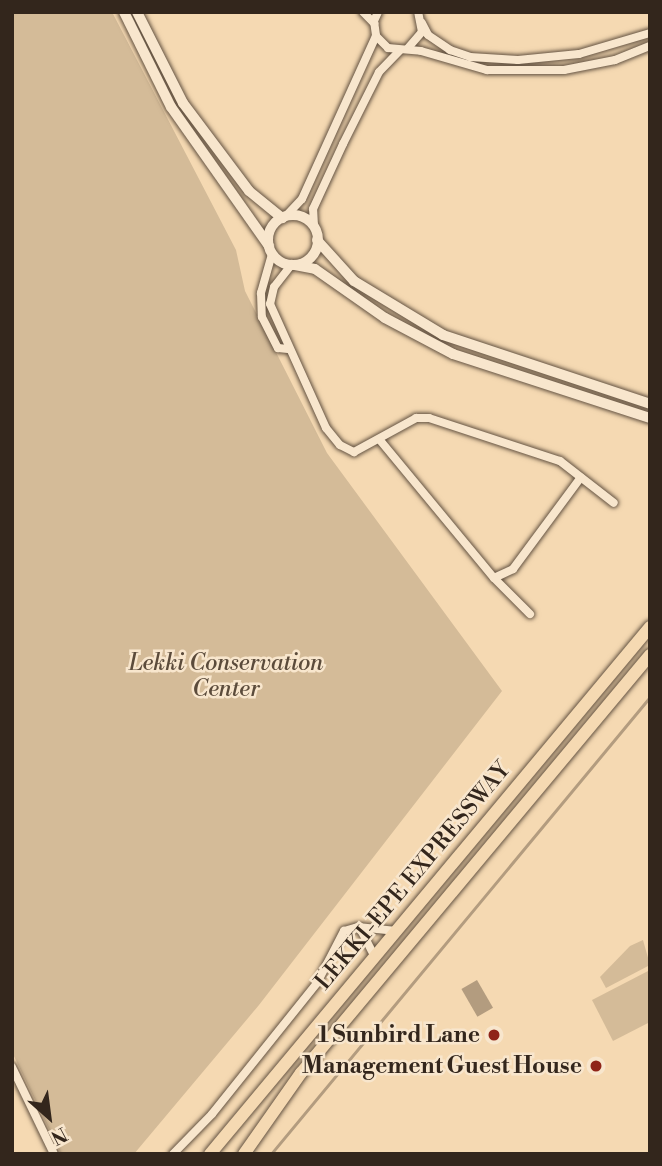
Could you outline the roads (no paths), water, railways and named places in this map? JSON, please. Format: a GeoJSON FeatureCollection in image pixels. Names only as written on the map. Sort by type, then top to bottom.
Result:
{"type":"FeatureCollection","features":[{"type":"Feature","properties":{"kind":"highway","name":"LEKKI-EPE EXPRESSWAY"},"geometry":{"type":"LineString","coordinates":[[209,1154],[650,627]]}},
{"type":"Feature","properties":{"kind":"highway","name":"LEKKI-EPE EXPRESSWAY"},"geometry":{"type":"LineString","coordinates":[[244,1154],[301,1073],[650,655]]}},
{"type":"Feature","properties":{"kind":"street"},"geometry":{"type":"LineString","coordinates":[[124,12],[171,107],[271,250],[294,264],[315,270],[385,318],[453,354],[650,418]]}},
{"type":"Feature","properties":{"kind":"street"},"geometry":{"type":"LineString","coordinates":[[137,12],[183,103],[249,191],[284,217],[300,216],[314,226]]}},
{"type":"Feature","properties":{"kind":"street"},"geometry":{"type":"LineString","coordinates":[[363,12],[374,23]]}},
{"type":"Feature","properties":{"kind":"street"},"geometry":{"type":"LineString","coordinates":[[288,349],[278,348],[262,317],[261,293],[271,250],[270,230],[302,199],[376,36],[374,23],[378,12]]}},
{"type":"Feature","properties":{"kind":"street"},"geometry":{"type":"LineString","coordinates":[[418,12],[428,34],[450,50],[470,57],[518,61],[579,54],[650,33]]}},
{"type":"Feature","properties":{"kind":"street"},"geometry":{"type":"LineString","coordinates":[[422,23],[418,39],[379,72],[313,209],[317,240],[313,254],[294,264],[278,280],[270,304],[289,341],[288,349],[333,440],[354,452],[416,418],[429,418],[560,461],[614,503]]}},
{"type":"Feature","properties":{"kind":"street"},"geometry":{"type":"LineString","coordinates":[[376,36],[388,48],[403,49],[487,70],[535,72],[596,64],[650,46]]}},
{"type":"Feature","properties":{"kind":"street"},"geometry":{"type":"LineString","coordinates":[[317,240],[354,281],[443,335],[650,404]]}},
{"type":"Feature","properties":{"kind":"street"},"geometry":{"type":"LineString","coordinates":[[379,439],[494,578],[530,614]]}},
{"type":"Feature","properties":{"kind":"street"},"geometry":{"type":"LineString","coordinates":[[494,578],[513,569],[581,477]]}},
{"type":"Feature","properties":{"kind":"street"},"geometry":{"type":"LineString","coordinates":[[173,1154],[212,1114],[317,983],[344,931],[359,928],[394,931]]}},
{"type":"Feature","properties":{"kind":"street"},"geometry":{"type":"LineString","coordinates":[[359,928],[374,955]]}},
{"type":"Feature","properties":{"kind":"street"},"geometry":{"type":"LineString","coordinates":[[12,1066],[54,1154]]}},
{"type":"Feature","properties":{"kind":"waterway"},"geometry":{"type":"LineString","coordinates":[[271,1154],[650,697]]}},
{"type":"Feature","properties":{"kind":"place","name":"1 Sunbird Lane"},"geometry":{"type":"Point","coordinates":[494,1035]}},
{"type":"Feature","properties":{"kind":"place","name":"Management Guest House"},"geometry":{"type":"Point","coordinates":[596,1066]}},
{"type":"Feature","properties":{"kind":"park label","name":"Lekki Conservation Center"},"geometry":{"type":"Point","coordinates":[226,676]}}]}
